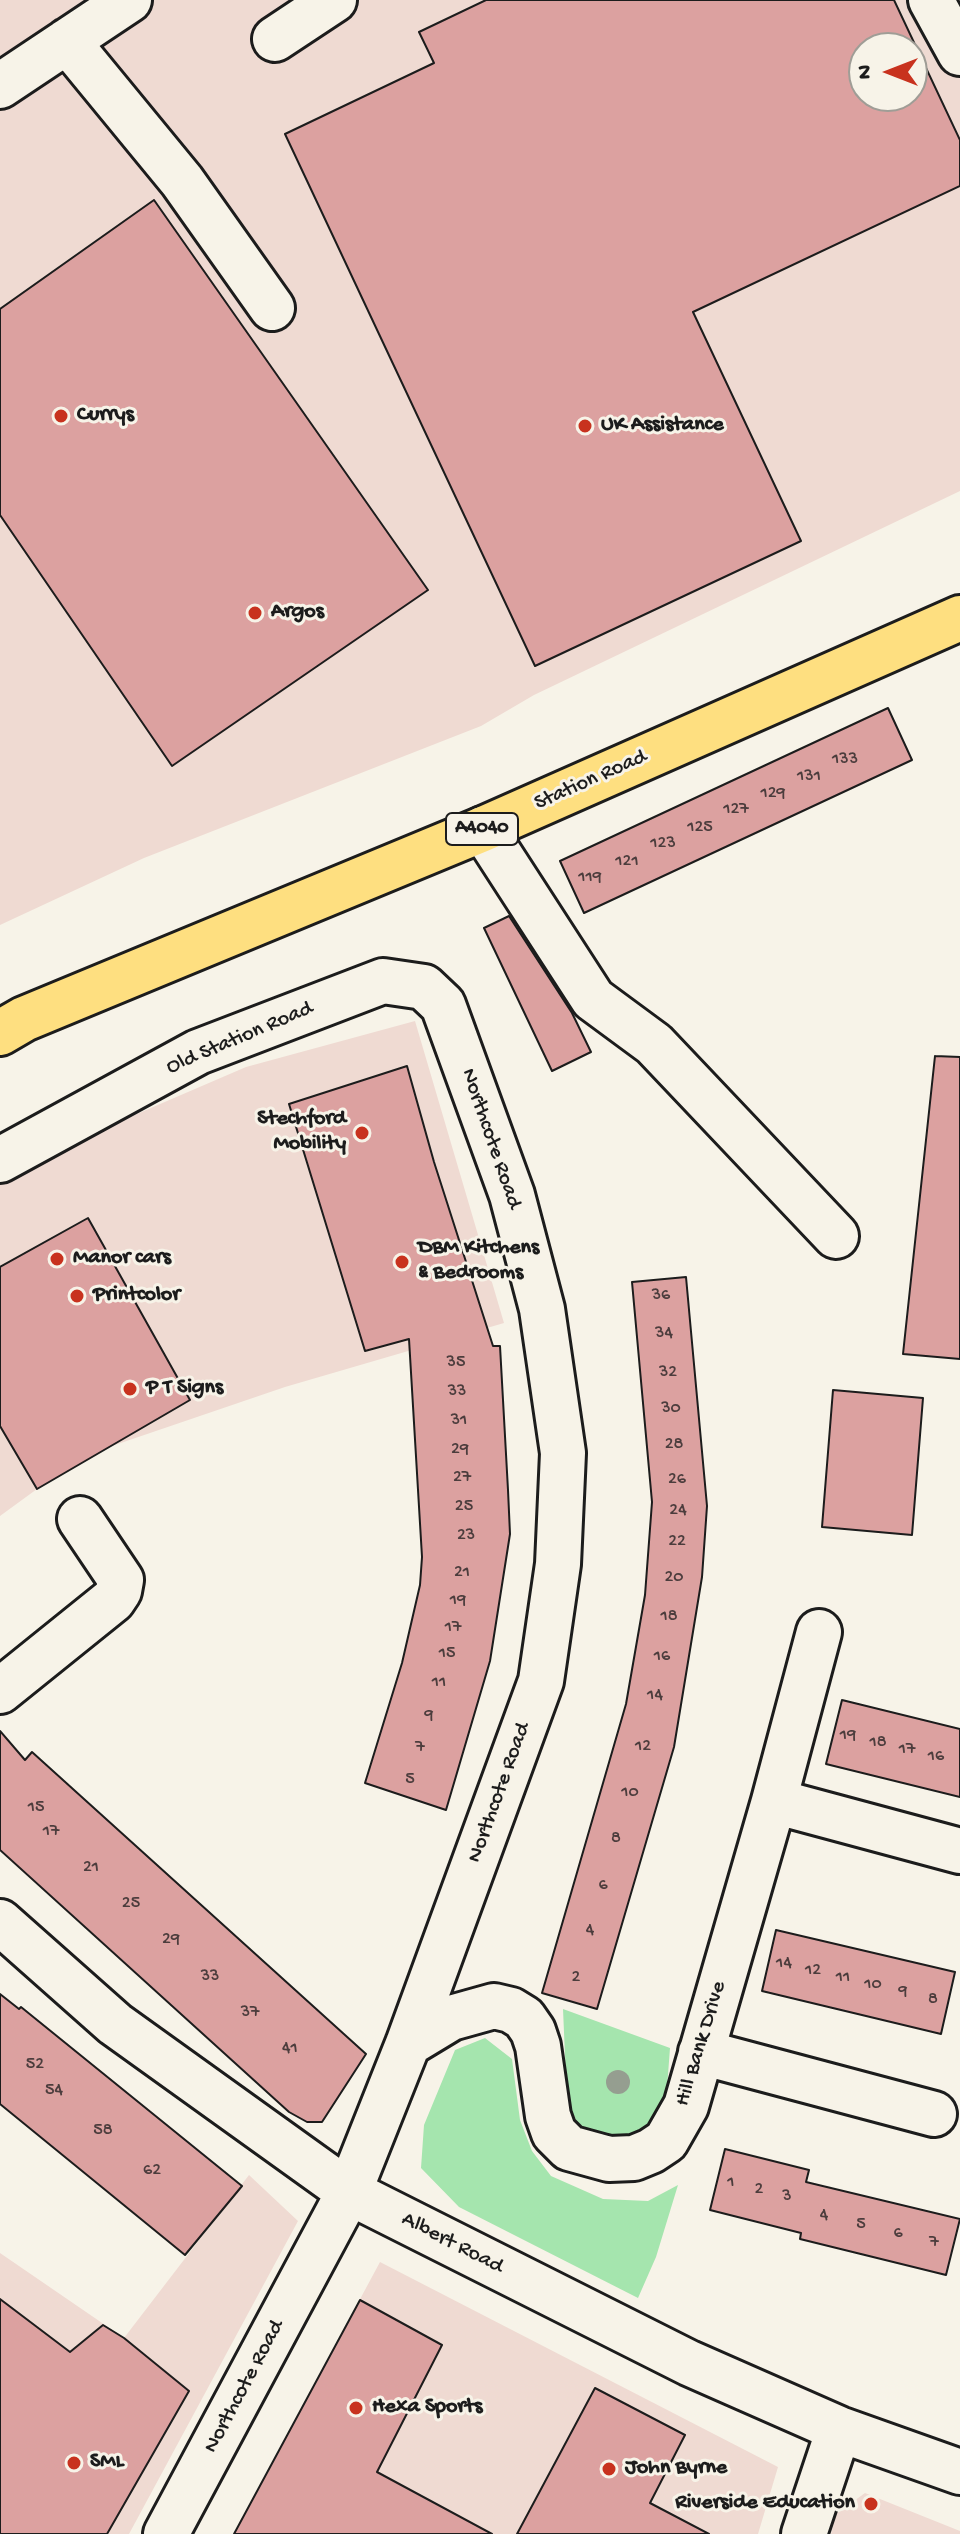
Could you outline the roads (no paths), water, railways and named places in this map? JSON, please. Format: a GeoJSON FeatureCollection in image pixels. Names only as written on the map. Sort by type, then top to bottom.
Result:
{"type":"FeatureCollection","features":[{"type":"Feature","properties":{"kind":"main road","name":"Station Road"},"geometry":{"type":"LineString","coordinates":[[0,1033],[24,1019],[483,829],[960,618]]}},
{"type":"Feature","properties":{"kind":"street"},"geometry":{"type":"LineString","coordinates":[[0,86],[129,0]]}},
{"type":"Feature","properties":{"kind":"street"},"geometry":{"type":"LineString","coordinates":[[275,39],[334,0]]}},
{"type":"Feature","properties":{"kind":"street"},"geometry":{"type":"LineString","coordinates":[[931,0],[960,53]]}},
{"type":"Feature","properties":{"kind":"street"},"geometry":{"type":"LineString","coordinates":[[67,41],[182,181],[272,308]]}},
{"type":"Feature","properties":{"kind":"street"},"geometry":{"type":"LineString","coordinates":[[483,829],[593,999],[654,1044],[836,1236]]}},
{"type":"Feature","properties":{"kind":"street","name":"Old Station Road"},"geometry":{"type":"LineString","coordinates":[[0,1160],[198,1052],[383,981],[424,987],[443,1005]]}},
{"type":"Feature","properties":{"kind":"street","name":"Northcote Road"},"geometry":{"type":"LineString","coordinates":[[166,2534],[349,2192],[408,2044],[541,1681],[558,1564],[563,1453],[542,1309],[512,1195],[443,1005]]}},
{"type":"Feature","properties":{"kind":"street"},"geometry":{"type":"LineString","coordinates":[[0,1691],[113,1600],[119,1591],[121,1580],[80,1519]]}},
{"type":"Feature","properties":{"kind":"street","name":"Hill Bank Drive"},"geometry":{"type":"LineString","coordinates":[[408,2044],[451,2018],[494,2006],[511,2010],[524,2018],[533,2031],[548,2116],[554,2133],[569,2148],[609,2159],[634,2158],[666,2141],[686,2106],[819,1632]]}},
{"type":"Feature","properties":{"kind":"street"},"geometry":{"type":"LineString","coordinates":[[774,1801],[960,1851]]}},
{"type":"Feature","properties":{"kind":"street","name":"Albert Road"},"geometry":{"type":"LineString","coordinates":[[0,1922],[115,2024],[349,2192],[689,2363],[839,2429],[960,2472]]}},
{"type":"Feature","properties":{"kind":"street"},"geometry":{"type":"LineString","coordinates":[[701,2052],[934,2114]]}},
{"type":"Feature","properties":{"kind":"street"},"geometry":{"type":"LineString","coordinates":[[804,2534],[839,2429]]}},
{"type":"Feature","properties":{"kind":"place","name":"Currys"},"geometry":{"type":"Point","coordinates":[61,416]}},
{"type":"Feature","properties":{"kind":"place","name":"UK Assistance"},"geometry":{"type":"Point","coordinates":[585,426]}},
{"type":"Feature","properties":{"kind":"place","name":"Argos"},"geometry":{"type":"Point","coordinates":[255,613]}},
{"type":"Feature","properties":{"kind":"place","name":"Stechford Mobility"},"geometry":{"type":"Point","coordinates":[362,1133]}},
{"type":"Feature","properties":{"kind":"place","name":"Manor cars"},"geometry":{"type":"Point","coordinates":[57,1259]}},
{"type":"Feature","properties":{"kind":"place","name":"DBM Kitchens & Bedrooms"},"geometry":{"type":"Point","coordinates":[402,1262]}},
{"type":"Feature","properties":{"kind":"place","name":"Printcolor"},"geometry":{"type":"Point","coordinates":[77,1296]}},
{"type":"Feature","properties":{"kind":"place","name":"P T Signs"},"geometry":{"type":"Point","coordinates":[130,1389]}},
{"type":"Feature","properties":{"kind":"place","name":"Hexa Sports"},"geometry":{"type":"Point","coordinates":[356,2408]}},
{"type":"Feature","properties":{"kind":"place","name":"SML"},"geometry":{"type":"Point","coordinates":[74,2463]}},
{"type":"Feature","properties":{"kind":"place","name":"John Byrne"},"geometry":{"type":"Point","coordinates":[609,2469]}},
{"type":"Feature","properties":{"kind":"place","name":"Riverside Education"},"geometry":{"type":"Point","coordinates":[871,2504]}}]}
